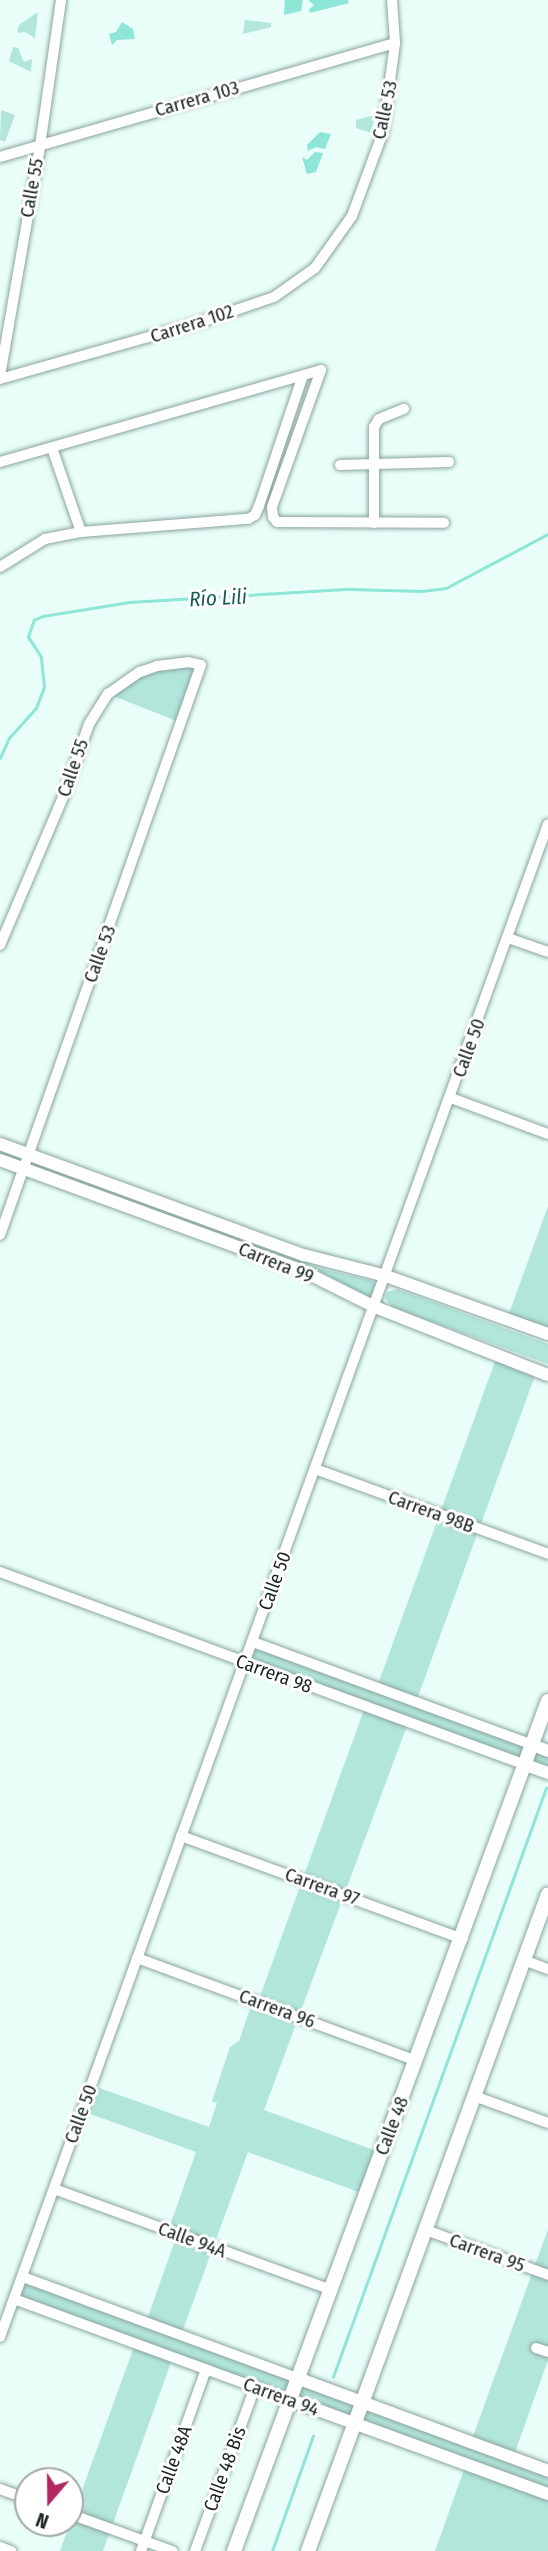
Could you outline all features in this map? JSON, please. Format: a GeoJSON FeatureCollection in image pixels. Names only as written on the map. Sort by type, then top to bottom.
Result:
{"type":"FeatureCollection","features":[{"type":"Feature","properties":{"kind":"main road","name":"Calle 48"},"geometry":{"type":"LineString","coordinates":[[234,2551],[288,2399],[463,1939],[548,1701]]}},
{"type":"Feature","properties":{"kind":"main road"},"geometry":{"type":"LineString","coordinates":[[308,2551],[548,1894]]}},
{"type":"Feature","properties":{"kind":"street","name":"Calle 55"},"geometry":{"type":"LineString","coordinates":[[0,377],[40,146],[61,0]]}},
{"type":"Feature","properties":{"kind":"street","name":"Calle 53"},"geometry":{"type":"LineString","coordinates":[[352,216],[383,132],[395,43],[392,0]]}},
{"type":"Feature","properties":{"kind":"street","name":"Carrera 103"},"geometry":{"type":"LineString","coordinates":[[0,157],[395,43]]}},
{"type":"Feature","properties":{"kind":"street","name":"Carrera 102"},"geometry":{"type":"LineString","coordinates":[[0,377],[195,324],[274,297],[315,268],[352,216]]}},
{"type":"Feature","properties":{"kind":"street"},"geometry":{"type":"LineString","coordinates":[[0,462],[321,370],[272,507],[273,517],[277,522],[444,523]]}},
{"type":"Feature","properties":{"kind":"street"},"geometry":{"type":"LineString","coordinates":[[0,567],[45,540],[81,532],[248,519],[255,515],[303,376]]}},
{"type":"Feature","properties":{"kind":"street"},"geometry":{"type":"LineString","coordinates":[[374,523],[374,427],[379,419],[404,409]]}},
{"type":"Feature","properties":{"kind":"street"},"geometry":{"type":"LineString","coordinates":[[52,448],[81,532]]}},
{"type":"Feature","properties":{"kind":"street"},"geometry":{"type":"LineString","coordinates":[[340,465],[449,462]]}},
{"type":"Feature","properties":{"kind":"street","name":"Calle 55"},"geometry":{"type":"LineString","coordinates":[[0,945],[69,783],[89,724],[108,694],[140,672],[157,666],[198,663],[201,665],[201,673]]}},
{"type":"Feature","properties":{"kind":"street","name":"Calle 53"},"geometry":{"type":"LineString","coordinates":[[0,1235],[201,673]]}},
{"type":"Feature","properties":{"kind":"street","name":"Calle 50"},"geometry":{"type":"LineString","coordinates":[[0,2337],[451,1098],[548,824]]}},
{"type":"Feature","properties":{"kind":"street"},"geometry":{"type":"LineString","coordinates":[[508,938],[548,952]]}},
{"type":"Feature","properties":{"kind":"street"},"geometry":{"type":"LineString","coordinates":[[451,1098],[548,1134]]}},
{"type":"Feature","properties":{"kind":"street","name":"Carrera 99"},"geometry":{"type":"LineString","coordinates":[[0,1144],[304,1255],[386,1276],[548,1335]]}},
{"type":"Feature","properties":{"kind":"street","name":"Carrera 99"},"geometry":{"type":"LineString","coordinates":[[0,1160],[301,1270],[374,1307],[548,1374]]}},
{"type":"Feature","properties":{"kind":"street","name":"Carrera 98B"},"geometry":{"type":"LineString","coordinates":[[315,1469],[548,1554]]}},
{"type":"Feature","properties":{"kind":"street","name":"Carrera 98"},"geometry":{"type":"LineString","coordinates":[[0,1572],[548,1773]]}},
{"type":"Feature","properties":{"kind":"street","name":"Carrera 98"},"geometry":{"type":"LineString","coordinates":[[253,1642],[548,1751]]}},
{"type":"Feature","properties":{"kind":"street","name":"Carrera 97"},"geometry":{"type":"LineString","coordinates":[[181,1836],[463,1939]]}},
{"type":"Feature","properties":{"kind":"street","name":"Carrera 96"},"geometry":{"type":"LineString","coordinates":[[137,1958],[417,2061]]}},
{"type":"Feature","properties":{"kind":"street"},"geometry":{"type":"LineString","coordinates":[[524,1960],[548,1969]]}},
{"type":"Feature","properties":{"kind":"street"},"geometry":{"type":"LineString","coordinates":[[474,2096],[548,2123]]}},
{"type":"Feature","properties":{"kind":"street","name":"Calle 94A"},"geometry":{"type":"LineString","coordinates":[[54,2189],[331,2290]]}},
{"type":"Feature","properties":{"kind":"street","name":"Carrera 95"},"geometry":{"type":"LineString","coordinates":[[426,2230],[548,2275]]}},
{"type":"Feature","properties":{"kind":"street","name":"Carrera 94"},"geometry":{"type":"LineString","coordinates":[[23,2277],[548,2471]]}},
{"type":"Feature","properties":{"kind":"street","name":"Carrera 94"},"geometry":{"type":"LineString","coordinates":[[14,2300],[548,2494]]}},
{"type":"Feature","properties":{"kind":"street"},"geometry":{"type":"LineString","coordinates":[[536,2348],[548,2352]]}},
{"type":"Feature","properties":{"kind":"street","name":"Calle 48A"},"geometry":{"type":"LineString","coordinates":[[143,2546],[206,2369]]}},
{"type":"Feature","properties":{"kind":"street","name":"Calle 48 Bis"},"geometry":{"type":"LineString","coordinates":[[195,2551],[255,2387]]}},
{"type":"Feature","properties":{"kind":"street"},"geometry":{"type":"LineString","coordinates":[[84,2520],[143,2546],[172,2551]]}},
{"type":"Feature","properties":{"kind":"street"},"geometry":{"type":"LineString","coordinates":[[0,2547],[11,2551]]}},
{"type":"Feature","properties":{"kind":"shaded area"},"geometry":{"type":"Polygon","coordinates":[[[285,0],[303,0],[301,11],[284,15],[285,0]]]}},
{"type":"Feature","properties":{"kind":"shaded area"},"geometry":{"type":"Polygon","coordinates":[[[308,0],[348,0],[349,3],[310,13],[309,9],[314,5],[308,0]]]}},
{"type":"Feature","properties":{"kind":"shaded area"},"geometry":{"type":"Polygon","coordinates":[[[38,12],[35,38],[25,32],[19,33],[17,30],[20,24],[38,12]]]}},
{"type":"Feature","properties":{"kind":"shaded area"},"geometry":{"type":"Polygon","coordinates":[[[245,20],[271,23],[271,27],[243,34],[245,20]]]}},
{"type":"Feature","properties":{"kind":"shaded area"},"geometry":{"type":"Polygon","coordinates":[[[122,22],[133,29],[135,39],[117,40],[112,45],[109,34],[116,32],[122,22]]]}},
{"type":"Feature","properties":{"kind":"shaded area"},"geometry":{"type":"Polygon","coordinates":[[[13,47],[18,48],[24,62],[32,59],[31,72],[9,61],[13,47]]]}},
{"type":"Feature","properties":{"kind":"shaded area"},"geometry":{"type":"Polygon","coordinates":[[[1,110],[15,115],[5,142],[0,140],[1,110]]]}},
{"type":"Feature","properties":{"kind":"shaded area"},"geometry":{"type":"Polygon","coordinates":[[[375,115],[371,133],[356,128],[356,120],[375,115]]]}},
{"type":"Feature","properties":{"kind":"shaded area"},"geometry":{"type":"Polygon","coordinates":[[[320,132],[331,134],[325,149],[316,147],[308,151],[307,145],[320,132]]]}},
{"type":"Feature","properties":{"kind":"shaded area"},"geometry":{"type":"Polygon","coordinates":[[[315,152],[323,153],[316,172],[307,174],[302,157],[307,160],[315,152]]]}},
{"type":"Feature","properties":{"kind":"shaded area"},"geometry":{"type":"Polygon","coordinates":[[[198,663],[182,723],[108,694],[140,672],[198,663]]]}},
{"type":"Feature","properties":{"kind":"shaded area"},"geometry":{"type":"Polygon","coordinates":[[[548,1206],[548,1334],[507,1319],[548,1206]]]}},
{"type":"Feature","properties":{"kind":"shaded area"},"geometry":{"type":"Polygon","coordinates":[[[307,1265],[372,1281],[377,1286],[372,1296],[368,1297],[307,1265]]]}},
{"type":"Feature","properties":{"kind":"shaded area"},"geometry":{"type":"Polygon","coordinates":[[[397,1289],[548,1344],[548,1364],[392,1307],[385,1298],[387,1292],[397,1289]]]}},
{"type":"Feature","properties":{"kind":"shaded area"},"geometry":{"type":"Polygon","coordinates":[[[497,1356],[537,1370],[416,1702],[548,1751],[548,1773],[408,1723],[264,2110],[382,2153],[367,2195],[248,2152],[181,2335],[471,2442],[548,2229],[548,2360],[513,2458],[548,2471],[548,2551],[435,2551],[466,2464],[173,2357],[103,2551],[60,2551],[65,2537],[84,2537],[84,2485],[135,2344],[14,2299],[23,2277],[146,2322],[177,2235],[168,2231],[196,2152],[82,2111],[91,2085],[209,2127],[217,2103],[212,2101],[230,2047],[239,2041],[250,2009],[258,2002],[365,1707],[244,1663],[253,1642],[377,1687],[497,1356]]]}},
{"type":"Feature","properties":{"kind":"waterway","name":"Río Lili"},"geometry":{"type":"LineString","coordinates":[[0,758],[9,738],[36,708],[44,687],[41,657],[28,637],[34,620],[43,616],[129,602],[350,589],[422,591],[446,588],[548,534]]}},
{"type":"Feature","properties":{"kind":"waterway"},"geometry":{"type":"LineString","coordinates":[[333,2377],[546,1788]]}},
{"type":"Feature","properties":{"kind":"waterway"},"geometry":{"type":"LineString","coordinates":[[272,2551],[313,2436]]}}]}
